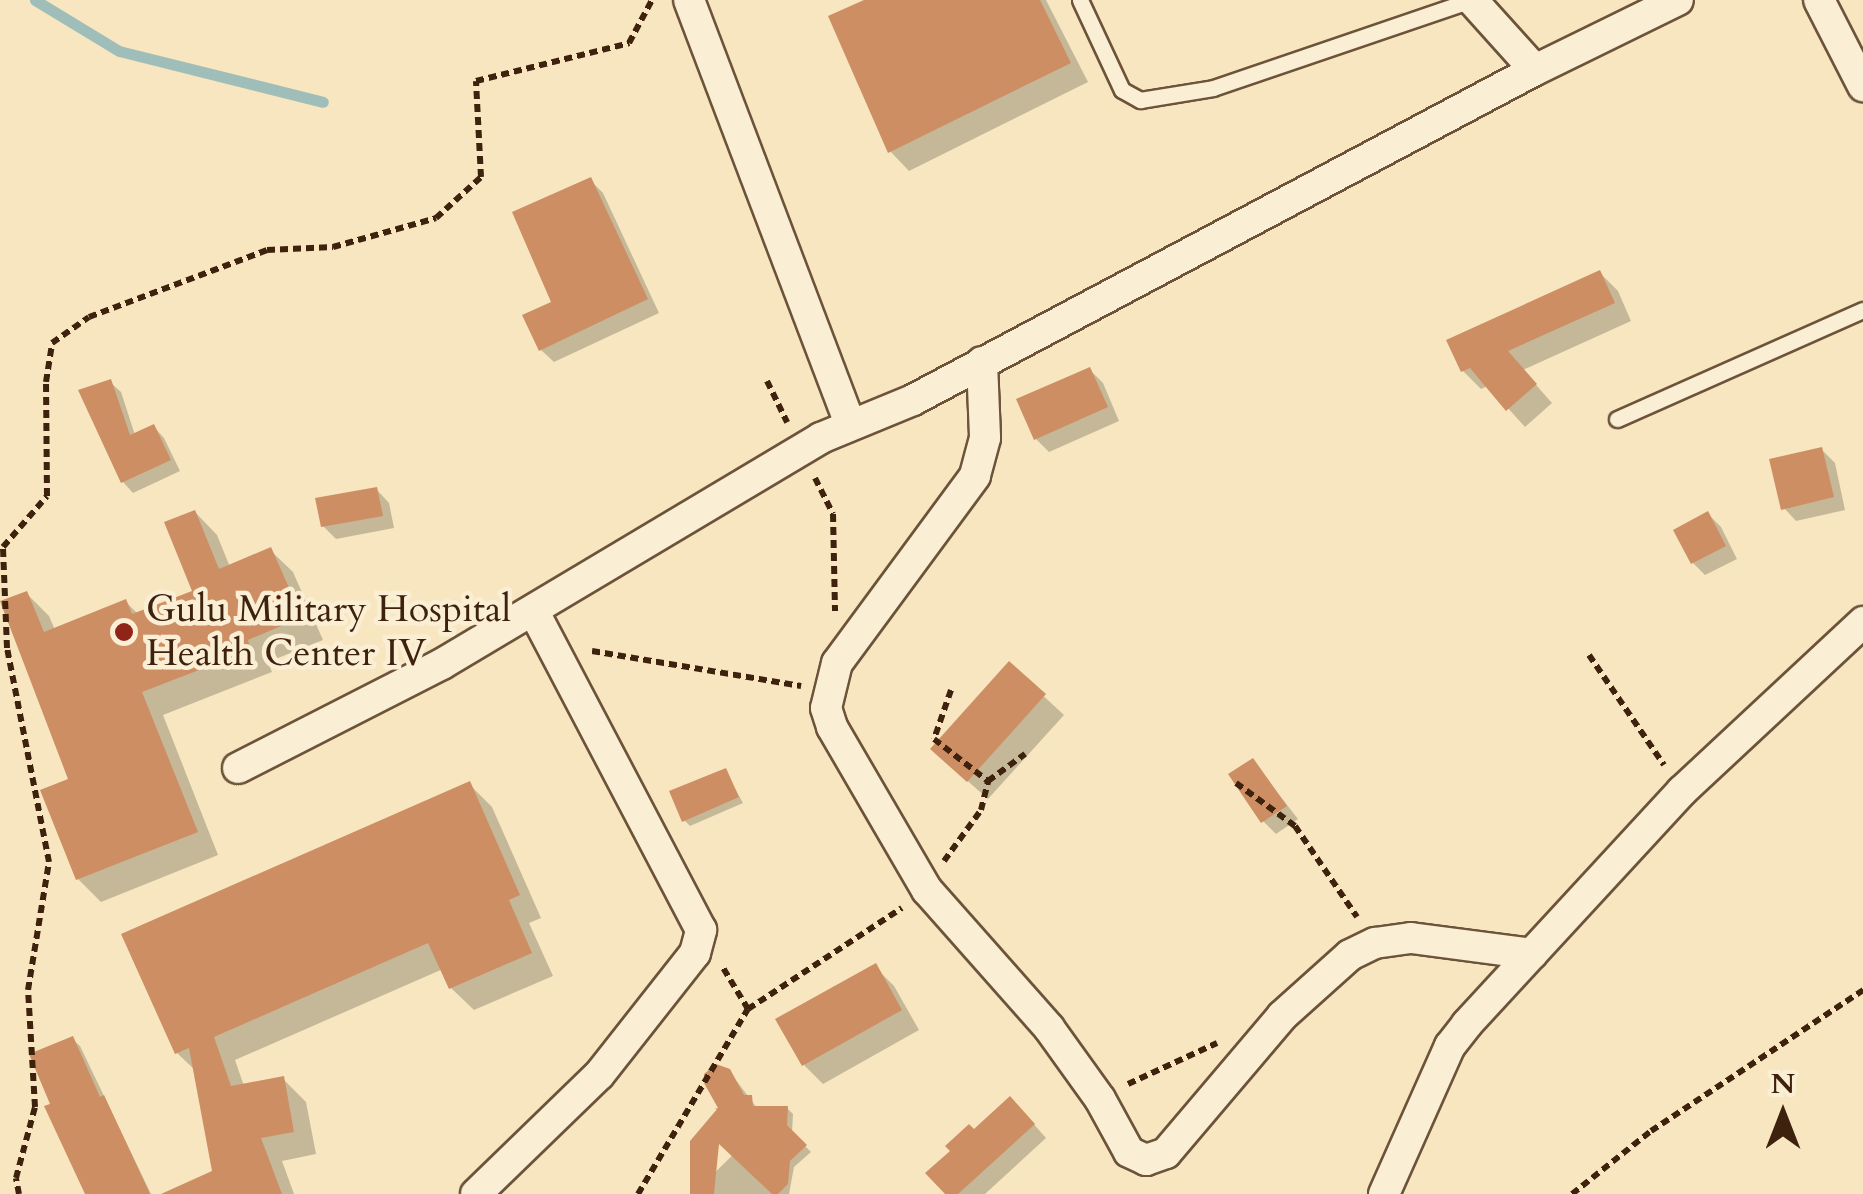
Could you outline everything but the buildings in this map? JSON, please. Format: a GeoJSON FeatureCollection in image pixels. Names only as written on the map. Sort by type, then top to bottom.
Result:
{"type":"FeatureCollection","features":[{"type":"Feature","properties":{"kind":"street"},"geometry":{"type":"LineString","coordinates":[[689,0],[850,424]]}},
{"type":"Feature","properties":{"kind":"street"},"geometry":{"type":"LineString","coordinates":[[1472,0],[1536,70]]}},
{"type":"Feature","properties":{"kind":"street"},"geometry":{"type":"LineString","coordinates":[[238,768],[319,730],[533,610],[801,450],[850,424],[912,400],[1536,70],[1678,0]]}},
{"type":"Feature","properties":{"kind":"street"},"geometry":{"type":"LineString","coordinates":[[1819,0],[1863,86]]}},
{"type":"Feature","properties":{"kind":"street"},"geometry":{"type":"LineString","coordinates":[[982,362],[985,438],[975,476],[832,676],[826,708],[832,727],[924,883],[1049,1028],[1100,1099],[1129,1152],[1146,1160],[1166,1153],[1282,1016],[1350,954],[1375,943],[1411,938],[1532,954]]}},
{"type":"Feature","properties":{"kind":"street"},"geometry":{"type":"LineString","coordinates":[[476,1194],[599,1075],[696,953],[701,930],[533,610]]}},
{"type":"Feature","properties":{"kind":"street"},"geometry":{"type":"LineString","coordinates":[[1384,1194],[1450,1046],[1682,791],[1863,622]]}},
{"type":"Feature","properties":{"kind":"lane"},"geometry":{"type":"LineString","coordinates":[[1080,0],[1122,90],[1140,100],[1213,88],[1472,0]]}},
{"type":"Feature","properties":{"kind":"lane"},"geometry":{"type":"LineString","coordinates":[[1617,419],[1826,322],[1863,310]]}},
{"type":"Feature","properties":{"kind":"path"},"geometry":{"type":"LineString","coordinates":[[19,1194],[16,1178],[36,1107],[28,990],[49,862],[8,648],[3,547],[47,496],[46,382],[52,343],[89,317],[267,250],[333,247],[436,218],[481,177],[476,81],[628,43],[652,0]]}},
{"type":"Feature","properties":{"kind":"path"},"geometry":{"type":"LineString","coordinates":[[552,644],[832,676],[832,514],[767,381]]}},
{"type":"Feature","properties":{"kind":"path"},"geometry":{"type":"LineString","coordinates":[[1588,655],[1682,791]]}},
{"type":"Feature","properties":{"kind":"path"},"geometry":{"type":"LineString","coordinates":[[951,690],[934,739],[988,781]]}},
{"type":"Feature","properties":{"kind":"path"},"geometry":{"type":"LineString","coordinates":[[638,1194],[748,1009],[924,883],[981,810],[988,781],[1025,754]]}},
{"type":"Feature","properties":{"kind":"path"},"geometry":{"type":"LineString","coordinates":[[1236,783],[1295,826],[1375,943]]}},
{"type":"Feature","properties":{"kind":"path"},"geometry":{"type":"LineString","coordinates":[[701,930],[748,1009]]}},
{"type":"Feature","properties":{"kind":"path"},"geometry":{"type":"LineString","coordinates":[[1572,1194],[1651,1131],[1863,990]]}},
{"type":"Feature","properties":{"kind":"path"},"geometry":{"type":"LineString","coordinates":[[1100,1099],[1166,1064],[1232,1036]]}},
{"type":"Feature","properties":{"kind":"waterway"},"geometry":{"type":"LineString","coordinates":[[35,0],[119,51],[323,102]]}},
{"type":"Feature","properties":{"kind":"place","name":"Gulu Military Hospital Health Center IV"},"geometry":{"type":"Point","coordinates":[124,632]}}]}
